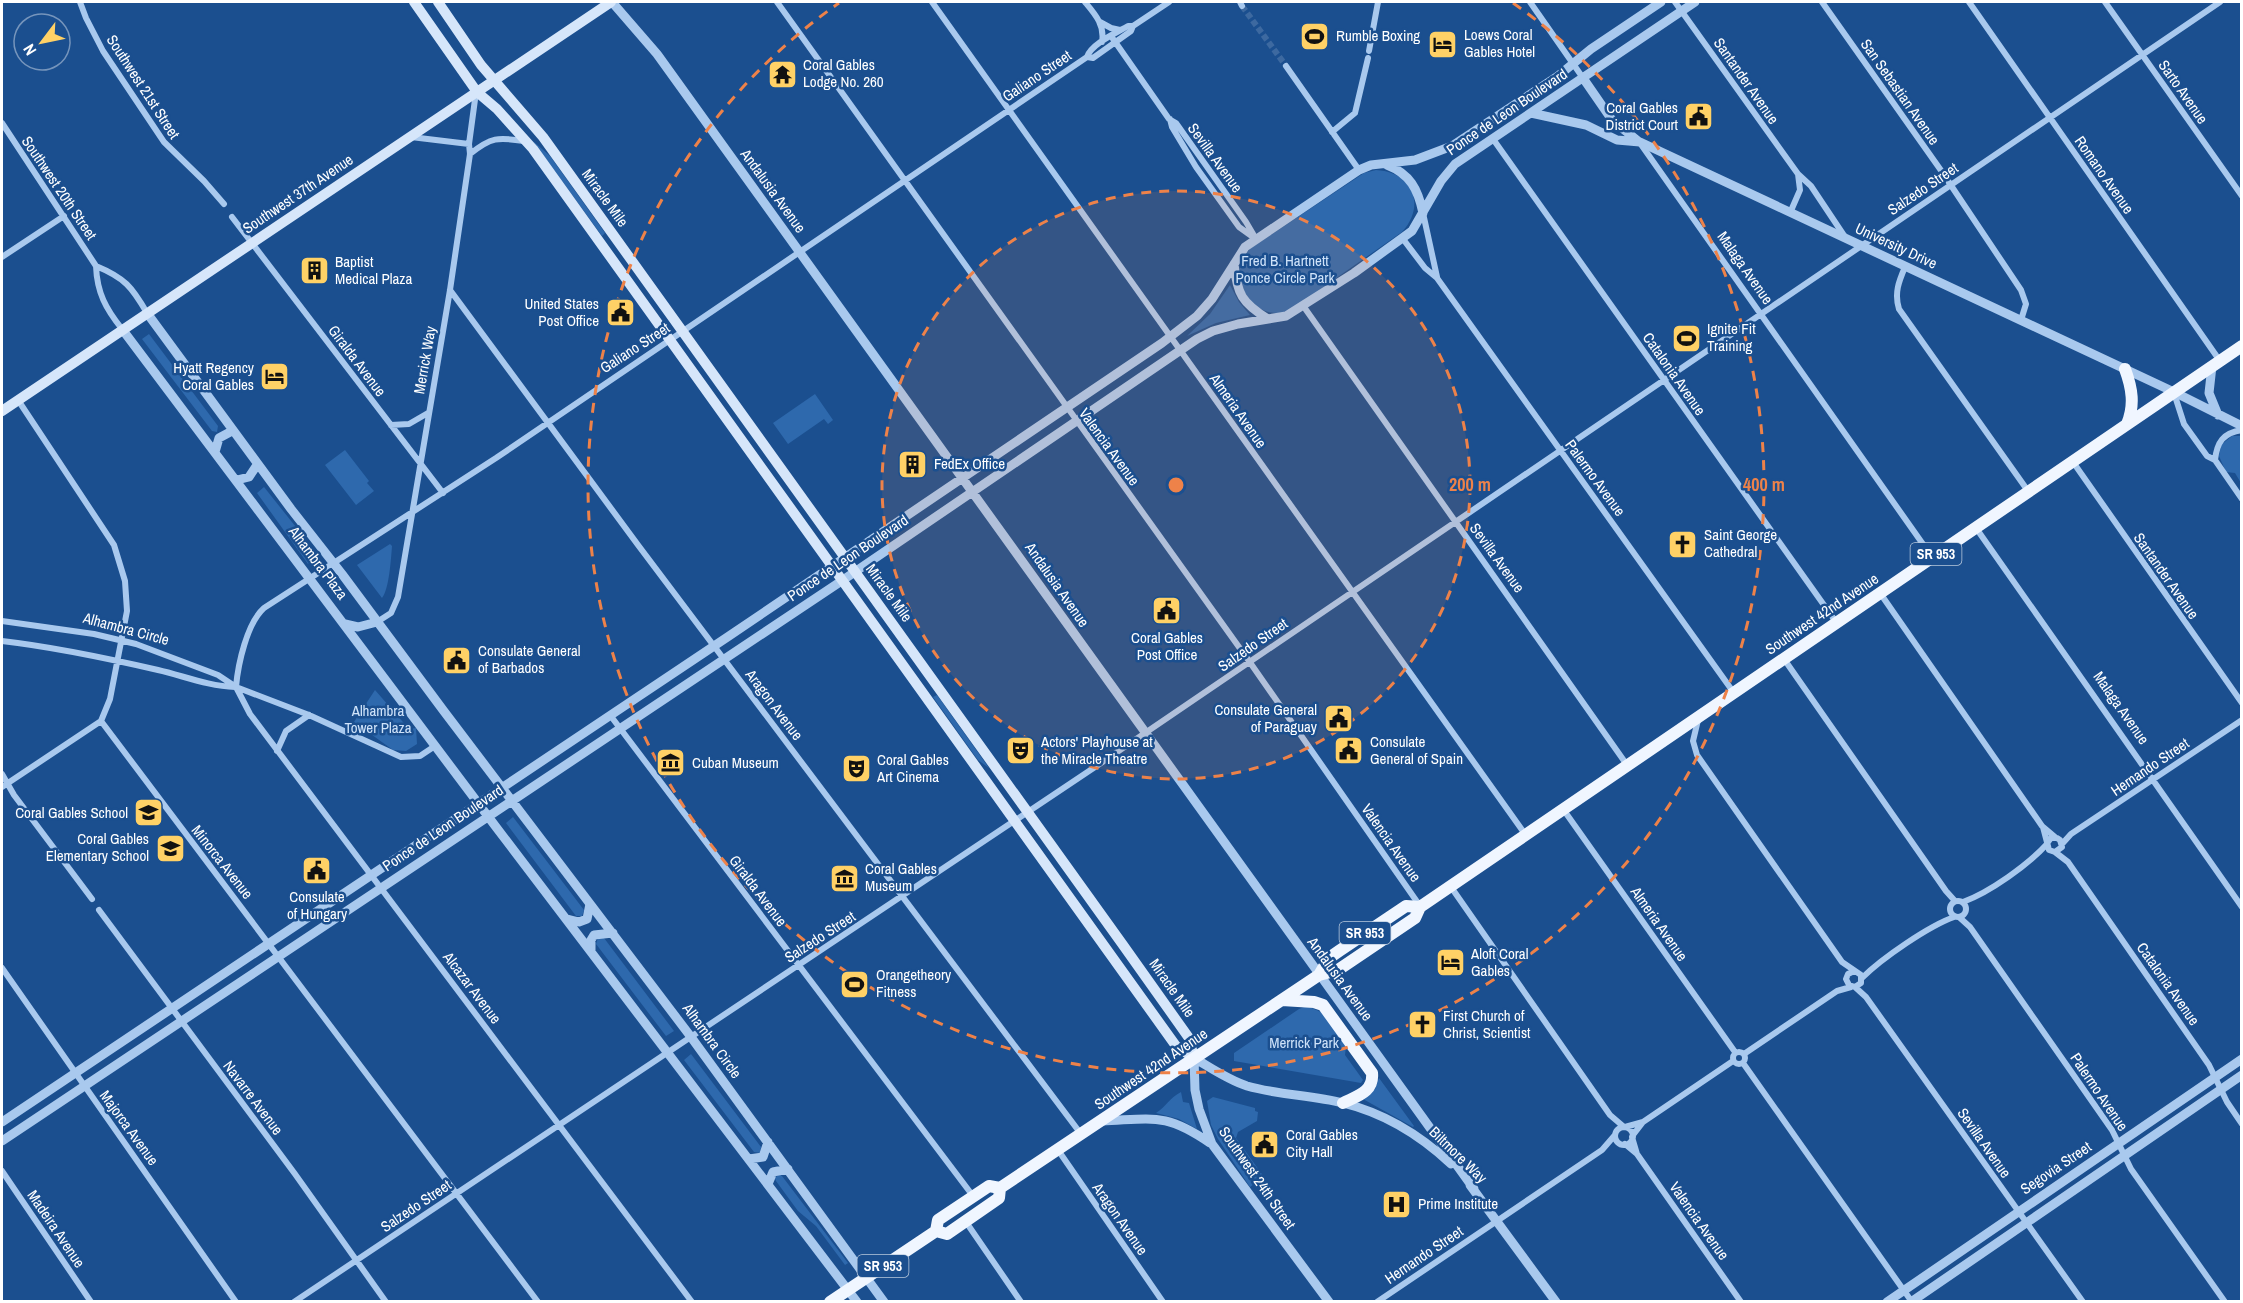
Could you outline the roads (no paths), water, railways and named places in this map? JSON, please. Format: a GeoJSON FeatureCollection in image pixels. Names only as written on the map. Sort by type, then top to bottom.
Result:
{"type":"FeatureCollection","features":[{"type":"Feature","properties":{"kind":"main road","name":"Miracle Mile"},"geometry":{"type":"LineString","coordinates":[[414,2],[477,92],[497,109],[528,142],[1176,1046],[1194,1058]]}},
{"type":"Feature","properties":{"kind":"main road","name":"Miracle Mile"},"geometry":{"type":"LineString","coordinates":[[438,2],[481,65],[534,125],[1028,812],[1189,1038],[1194,1058]]}},
{"type":"Feature","properties":{"kind":"main road","name":"Southwest 37th Avenue"},"geometry":{"type":"LineString","coordinates":[[2,411],[611,2]]}},
{"type":"Feature","properties":{"kind":"main road","name":"Southwest 42nd Avenue"},"geometry":{"type":"LineString","coordinates":[[941,1232],[939,1220],[989,1186],[1000,1188],[1319,975],[1337,971],[1346,965],[1415,918],[1420,907],[1525,834],[2241,346]]}},
{"type":"Feature","properties":{"kind":"main road"},"geometry":{"type":"LineString","coordinates":[[2125,369],[2132,394],[2132,410],[2127,424]]}},
{"type":"Feature","properties":{"kind":"main road"},"geometry":{"type":"LineString","coordinates":[[1282,1000],[1314,1002],[1323,1005],[1372,1073],[1373,1080],[1368,1090],[1343,1103]]}},
{"type":"Feature","properties":{"kind":"main road","name":"Southwest 42nd Avenue"},"geometry":{"type":"LineString","coordinates":[[830,1302],[941,1232],[965,1221],[999,1198],[1000,1188]]}},
{"type":"Feature","properties":{"kind":"street","name":"Southwest 21st Street"},"geometry":{"type":"LineString","coordinates":[[80,2],[104,51],[164,142],[224,204]]}},
{"type":"Feature","properties":{"kind":"street","name":"Andalusia Avenue"},"geometry":{"type":"LineString","coordinates":[[611,2],[657,54],[1144,734],[1474,1189]]}},
{"type":"Feature","properties":{"kind":"street","name":"Valencia Avenue"},"geometry":{"type":"LineString","coordinates":[[777,2],[1249,661],[1420,907]]}},
{"type":"Feature","properties":{"kind":"street","name":"Almeria Avenue"},"geometry":{"type":"LineString","coordinates":[[932,2],[1525,834]]}},
{"type":"Feature","properties":{"kind":"street"},"geometry":{"type":"LineString","coordinates":[[1085,2],[1100,22],[1120,30]]}},
{"type":"Feature","properties":{"kind":"street","name":"Galiano Street"},"geometry":{"type":"LineString","coordinates":[[1087,57],[1093,58],[1120,30],[1133,26],[1169,2]]}},
{"type":"Feature","properties":{"kind":"street"},"geometry":{"type":"LineString","coordinates":[[1332,132],[1355,113],[1378,2]]}},
{"type":"Feature","properties":{"kind":"street","name":"Malaga Avenue"},"geometry":{"type":"LineString","coordinates":[[1530,2],[1612,120],[1640,142],[1932,557]]}},
{"type":"Feature","properties":{"kind":"street","name":"Ponce de Leon Boulevard"},"geometry":{"type":"LineString","coordinates":[[2,1122],[845,558],[1170,337],[1207,305],[1243,249],[1256,239],[1359,170],[1371,165],[1422,158],[1452,146],[1662,2]]}},
{"type":"Feature","properties":{"kind":"street","name":"Santander Avenue"},"geometry":{"type":"LineString","coordinates":[[1675,2],[1798,174],[1811,186],[1846,239]]}},
{"type":"Feature","properties":{"kind":"street","name":"Ponce de Leon Boulevard"},"geometry":{"type":"LineString","coordinates":[[2,1141],[621,729],[1202,336],[1222,328],[1286,316],[1304,307],[1414,229],[1441,181],[1451,168],[1695,2]]}},
{"type":"Feature","properties":{"kind":"street","name":"San Sebastian Avenue"},"geometry":{"type":"LineString","coordinates":[[1822,2],[1950,185],[2024,297],[2025,308],[2021,320]]}},
{"type":"Feature","properties":{"kind":"street","name":"Romano Avenue"},"geometry":{"type":"LineString","coordinates":[[1969,2],[2216,364]]}},
{"type":"Feature","properties":{"kind":"street","name":"Sarto Avenue"},"geometry":{"type":"LineString","coordinates":[[2105,2],[2241,196]]}},
{"type":"Feature","properties":{"kind":"street","name":"Salzedo Street"},"geometry":{"type":"LineString","coordinates":[[294,1302],[1144,734],[1351,591],[2220,2]]}},
{"type":"Feature","properties":{"kind":"street"},"geometry":{"type":"LineString","coordinates":[[1100,22],[1102,42]]}},
{"type":"Feature","properties":{"kind":"street","name":"Galiano Street"},"geometry":{"type":"LineString","coordinates":[[236,687],[238,667],[255,617],[264,608],[414,512],[906,181],[1087,57],[1089,51],[1102,42],[1131,31],[1133,26]]}},
{"type":"Feature","properties":{"kind":"street","name":"Sevilla Avenue"},"geometry":{"type":"LineString","coordinates":[[1113,39],[1170,119],[1172,127],[1191,160],[1233,219],[1239,227],[1256,239]]}},
{"type":"Feature","properties":{"kind":"street"},"geometry":{"type":"LineString","coordinates":[[1286,66],[1359,170]]}},
{"type":"Feature","properties":{"kind":"street","name":"Merrick Way"},"geometry":{"type":"LineString","coordinates":[[377,622],[391,613],[397,603],[450,290],[477,92]]}},
{"type":"Feature","properties":{"kind":"street","name":"University Drive"},"geometry":{"type":"LineString","coordinates":[[1531,113],[1586,125],[1617,140],[1640,142],[2174,392],[2241,428]]}},
{"type":"Feature","properties":{"kind":"street","name":"Southwest 20th Street"},"geometry":{"type":"LineString","coordinates":[[2,123],[96,266],[98,288],[103,302],[122,330]]}},
{"type":"Feature","properties":{"kind":"street"},"geometry":{"type":"LineString","coordinates":[[410,136],[469,144]]}},
{"type":"Feature","properties":{"kind":"street"},"geometry":{"type":"LineString","coordinates":[[470,154],[495,138],[528,142]]}},
{"type":"Feature","properties":{"kind":"street","name":"Catalonia Avenue"},"geometry":{"type":"LineString","coordinates":[[1493,138],[1836,622]]}},
{"type":"Feature","properties":{"kind":"street"},"geometry":{"type":"LineString","coordinates":[[1384,164],[1403,173],[1411,180],[1417,190],[1423,213]]}},
{"type":"Feature","properties":{"kind":"street"},"geometry":{"type":"LineString","coordinates":[[1790,213],[1800,189],[1798,174]]}},
{"type":"Feature","properties":{"kind":"street","name":"Palermo Avenue"},"geometry":{"type":"LineString","coordinates":[[1423,213],[1437,278]]}},
{"type":"Feature","properties":{"kind":"street"},"geometry":{"type":"LineString","coordinates":[[2,258],[64,216]]}},
{"type":"Feature","properties":{"kind":"street"},"geometry":{"type":"LineString","coordinates":[[232,217],[253,243]]}},
{"type":"Feature","properties":{"kind":"street","name":"Palermo Avenue"},"geometry":{"type":"LineString","coordinates":[[1403,239],[1425,268],[1437,278],[1734,693]]}},
{"type":"Feature","properties":{"kind":"street","name":"Giralda Avenue"},"geometry":{"type":"LineString","coordinates":[[253,243],[442,493]]}},
{"type":"Feature","properties":{"kind":"street"},"geometry":{"type":"LineString","coordinates":[[1234,264],[1239,293],[1248,305],[1268,319]]}},
{"type":"Feature","properties":{"kind":"street","name":"Southwest 20th Street"},"geometry":{"type":"LineString","coordinates":[[96,266],[113,273],[129,285],[147,313]]}},
{"type":"Feature","properties":{"kind":"street"},"geometry":{"type":"LineString","coordinates":[[1905,267],[1897,288],[1899,309],[2028,491]]}},
{"type":"Feature","properties":{"kind":"street","name":"Aragon Avenue"},"geometry":{"type":"LineString","coordinates":[[450,290],[1081,1134]]}},
{"type":"Feature","properties":{"kind":"street","name":"Sevilla Avenue"},"geometry":{"type":"LineString","coordinates":[[1304,307],[1627,765]]}},
{"type":"Feature","properties":{"kind":"street","name":"Alhambra Plaza"},"geometry":{"type":"LineString","coordinates":[[147,313],[257,465],[512,801]]}},
{"type":"Feature","properties":{"kind":"street","name":"Alhambra Plaza"},"geometry":{"type":"LineString","coordinates":[[122,330],[237,480],[488,817]]}},
{"type":"Feature","properties":{"kind":"street"},"geometry":{"type":"LineString","coordinates":[[2216,364],[2209,393],[2218,415]]}},
{"type":"Feature","properties":{"kind":"street"},"geometry":{"type":"LineString","coordinates":[[2174,392],[2184,423],[2207,456],[2215,460],[2241,499]]}},
{"type":"Feature","properties":{"kind":"street"},"geometry":{"type":"LineString","coordinates":[[4,785],[101,721],[107,709],[118,661],[128,601],[117,552],[18,400]]}},
{"type":"Feature","properties":{"kind":"street"},"geometry":{"type":"LineString","coordinates":[[391,425],[409,424],[428,412]]}},
{"type":"Feature","properties":{"kind":"street"},"geometry":{"type":"LineString","coordinates":[[2215,460],[2220,440],[2241,428]]}},
{"type":"Feature","properties":{"kind":"street"},"geometry":{"type":"LineString","coordinates":[[215,452],[219,438],[232,431]]}},
{"type":"Feature","properties":{"kind":"street","name":"Santander Avenue"},"geometry":{"type":"LineString","coordinates":[[2073,461],[2241,703]]}},
{"type":"Feature","properties":{"kind":"street"},"geometry":{"type":"LineString","coordinates":[[237,480],[249,477],[257,465]]}},
{"type":"Feature","properties":{"kind":"street","name":"Malaga Avenue"},"geometry":{"type":"LineString","coordinates":[[1976,527],[2241,907]]}},
{"type":"Feature","properties":{"kind":"street","name":"Catalonia Avenue"},"geometry":{"type":"LineString","coordinates":[[1880,592],[2042,826],[2062,845],[2067,862]]}},
{"type":"Feature","properties":{"kind":"street","name":"Alhambra Circle"},"geometry":{"type":"LineString","coordinates":[[2,621],[122,640],[202,668],[236,687],[309,715],[401,757],[420,756],[435,746]]}},
{"type":"Feature","properties":{"kind":"street"},"geometry":{"type":"LineString","coordinates":[[345,624],[358,627],[377,622]]}},
{"type":"Feature","properties":{"kind":"street","name":"Alhambra Circle"},"geometry":{"type":"LineString","coordinates":[[2,641],[75,652],[217,686],[236,687]]}},
{"type":"Feature","properties":{"kind":"street"},"geometry":{"type":"LineString","coordinates":[[1783,659],[1946,891],[1952,905]]}},
{"type":"Feature","properties":{"kind":"street","name":"Alcazar Avenue"},"geometry":{"type":"LineString","coordinates":[[236,687],[248,712],[693,1302]]}},
{"type":"Feature","properties":{"kind":"street"},"geometry":{"type":"LineString","coordinates":[[277,751],[286,731],[309,715]]}},
{"type":"Feature","properties":{"kind":"street","name":"Giralda Avenue"},"geometry":{"type":"LineString","coordinates":[[610,715],[973,1197]]}},
{"type":"Feature","properties":{"kind":"street"},"geometry":{"type":"LineString","coordinates":[[1698,717],[1694,747],[1707,770],[1842,962],[1846,978]]}},
{"type":"Feature","properties":{"kind":"street","name":"Hernando Street"},"geometry":{"type":"LineString","coordinates":[[2062,845],[2071,834],[2241,720]]}},
{"type":"Feature","properties":{"kind":"street","name":"Minorca Avenue"},"geometry":{"type":"LineString","coordinates":[[101,721],[538,1302]]}},
{"type":"Feature","properties":{"kind":"street"},"geometry":{"type":"LineString","coordinates":[[2,774],[4,785],[92,899]]}},
{"type":"Feature","properties":{"kind":"street","name":"Alhambra Circle"},"geometry":{"type":"LineString","coordinates":[[512,801],[691,1036],[884,1302]]}},
{"type":"Feature","properties":{"kind":"street","name":"Almeria Avenue"},"geometry":{"type":"LineString","coordinates":[[1563,808],[1735,1053]]}},
{"type":"Feature","properties":{"kind":"street"},"geometry":{"type":"LineString","coordinates":[[488,817],[857,1302]]}},
{"type":"Feature","properties":{"kind":"street","name":"Catalonia Avenue"},"geometry":{"type":"LineString","coordinates":[[2042,826],[2049,850],[2067,862],[2210,1065],[2241,1124]]}},
{"type":"Feature","properties":{"kind":"street","name":"Hernando Street"},"geometry":{"type":"LineString","coordinates":[[2056,838],[2071,834]]}},
{"type":"Feature","properties":{"kind":"street"},"geometry":{"type":"LineString","coordinates":[[1744,1054],[1837,991],[1853,987],[1872,968],[1941,922],[1957,917],[1975,898],[2037,856],[2048,843],[2056,838]]}},
{"type":"Feature","properties":{"kind":"street"},"geometry":{"type":"LineString","coordinates":[[2037,856],[2054,852],[2062,845]]}},
{"type":"Feature","properties":{"kind":"street","name":"Valencia Avenue"},"geometry":{"type":"LineString","coordinates":[[1450,886],[1612,1119],[1617,1140],[1637,1154],[1741,1302]]}},
{"type":"Feature","properties":{"kind":"street"},"geometry":{"type":"LineString","coordinates":[[567,919],[579,922],[587,919],[590,904]]}},
{"type":"Feature","properties":{"kind":"street"},"geometry":{"type":"LineString","coordinates":[[1952,905],[1965,907]]}},
{"type":"Feature","properties":{"kind":"street"},"geometry":{"type":"LineString","coordinates":[[1941,922],[1952,905]]}},
{"type":"Feature","properties":{"kind":"street","name":"Palermo Avenue"},"geometry":{"type":"LineString","coordinates":[[1952,905],[1957,917],[1970,927],[2112,1130],[2131,1168],[2225,1302]]}},
{"type":"Feature","properties":{"kind":"street","name":"Palermo Avenue"},"geometry":{"type":"LineString","coordinates":[[1965,907],[1970,927]]}},
{"type":"Feature","properties":{"kind":"street","name":"Navarre Avenue"},"geometry":{"type":"LineString","coordinates":[[99,910],[386,1302]]}},
{"type":"Feature","properties":{"kind":"street"},"geometry":{"type":"LineString","coordinates":[[591,951],[591,940],[594,934],[613,933]]}},
{"type":"Feature","properties":{"kind":"street"},"geometry":{"type":"LineString","coordinates":[[1842,962],[1856,971],[1862,980]]}},
{"type":"Feature","properties":{"kind":"street"},"geometry":{"type":"LineString","coordinates":[[1837,991],[1846,978],[1856,971],[1872,968]]}},
{"type":"Feature","properties":{"kind":"street","name":"Majorca Avenue"},"geometry":{"type":"LineString","coordinates":[[2,969],[236,1302]]}},
{"type":"Feature","properties":{"kind":"street","name":"Sevilla Avenue"},"geometry":{"type":"LineString","coordinates":[[1846,978],[1866,997],[2084,1302]]}},
{"type":"Feature","properties":{"kind":"street","name":"Sevilla Avenue"},"geometry":{"type":"LineString","coordinates":[[1862,980],[1866,997]]}},
{"type":"Feature","properties":{"kind":"street"},"geometry":{"type":"LineString","coordinates":[[1733,1061],[1735,1053],[1744,1054]]}},
{"type":"Feature","properties":{"kind":"street"},"geometry":{"type":"LineString","coordinates":[[1743,1063],[1744,1054]]}},
{"type":"Feature","properties":{"kind":"street","name":"Biltmore Way"},"geometry":{"type":"LineString","coordinates":[[1194,1058],[1246,1086],[1343,1103],[1379,1116],[1419,1137],[1438,1152],[1474,1189],[1556,1302]]}},
{"type":"Feature","properties":{"kind":"street","name":"Southwest 24th Street"},"geometry":{"type":"LineString","coordinates":[[1194,1058],[1195,1090],[1199,1109],[1212,1144],[1329,1302]]}},
{"type":"Feature","properties":{"kind":"street","name":"Segovia Street"},"geometry":{"type":"LineString","coordinates":[[1887,1302],[2241,1059]]}},
{"type":"Feature","properties":{"kind":"street"},"geometry":{"type":"LineString","coordinates":[[1733,1061],[1737,1064],[1743,1063]]}},
{"type":"Feature","properties":{"kind":"street"},"geometry":{"type":"LineString","coordinates":[[1616,1134],[1625,1127],[1643,1122],[1733,1061]]}},
{"type":"Feature","properties":{"kind":"street"},"geometry":{"type":"LineString","coordinates":[[1743,1063],[1911,1301]]}},
{"type":"Feature","properties":{"kind":"street","name":"Segovia Street"},"geometry":{"type":"LineString","coordinates":[[1911,1301],[2241,1075]]}},
{"type":"Feature","properties":{"kind":"street"},"geometry":{"type":"LineString","coordinates":[[1100,1121],[1157,1118],[1186,1128],[1212,1144]]}},
{"type":"Feature","properties":{"kind":"street","name":"Valencia Avenue"},"geometry":{"type":"LineString","coordinates":[[1612,1119],[1630,1130],[1637,1154]]}},
{"type":"Feature","properties":{"kind":"street"},"geometry":{"type":"LineString","coordinates":[[1623,1144],[1630,1142],[1643,1122]]}},
{"type":"Feature","properties":{"kind":"street","name":"Hernando Street"},"geometry":{"type":"LineString","coordinates":[[1377,1302],[1604,1148],[1616,1134]]}},
{"type":"Feature","properties":{"kind":"street"},"geometry":{"type":"LineString","coordinates":[[749,1160],[764,1157],[768,1142]]}},
{"type":"Feature","properties":{"kind":"street","name":"Hernando Street"},"geometry":{"type":"LineString","coordinates":[[1604,1148],[1623,1144]]}},
{"type":"Feature","properties":{"kind":"street","name":"Aragon Avenue"},"geometry":{"type":"LineString","coordinates":[[1058,1149],[1163,1302]]}},
{"type":"Feature","properties":{"kind":"street"},"geometry":{"type":"LineString","coordinates":[[768,1184],[773,1172],[788,1169]]}},
{"type":"Feature","properties":{"kind":"street","name":"Madeira Avenue"},"geometry":{"type":"LineString","coordinates":[[2,1171],[91,1302]]}},
{"type":"Feature","properties":{"kind":"street"},"geometry":{"type":"LineString","coordinates":[[965,1221],[1021,1302]]}},
{"type":"Feature","properties":{"kind":"tunnel"},"geometry":{"type":"LineString","coordinates":[[1242,6],[1286,66]]}},
{"type":"Feature","properties":{"kind":"place","name":"Rumble Boxing"},"geometry":{"type":"Point","coordinates":[1315,36]}},
{"type":"Feature","properties":{"kind":"place","name":"Loews Coral Gables Hotel"},"geometry":{"type":"Point","coordinates":[1443,44]}},
{"type":"Feature","properties":{"kind":"place","name":"Coral Gables Lodge No. 260"},"geometry":{"type":"Point","coordinates":[782,74]}},
{"type":"Feature","properties":{"kind":"place","name":"Coral Gables District Court"},"geometry":{"type":"Point","coordinates":[1699,117]}},
{"type":"Feature","properties":{"kind":"place","name":"Baptist Medical Plaza"},"geometry":{"type":"Point","coordinates":[314,271]}},
{"type":"Feature","properties":{"kind":"place","name":"United States Post Office"},"geometry":{"type":"Point","coordinates":[620,313]}},
{"type":"Feature","properties":{"kind":"place","name":"Ignite Fit Training"},"geometry":{"type":"Point","coordinates":[1686,338]}},
{"type":"Feature","properties":{"kind":"place","name":"Hyatt Regency Coral Gables"},"geometry":{"type":"Point","coordinates":[275,377]}},
{"type":"Feature","properties":{"kind":"place","name":"FedEx Office"},"geometry":{"type":"Point","coordinates":[913,464]}},
{"type":"Feature","properties":{"kind":"place","name":"Saint George Cathedral"},"geometry":{"type":"Point","coordinates":[1683,544]}},
{"type":"Feature","properties":{"kind":"place","name":"Coral Gables Post Office"},"geometry":{"type":"Point","coordinates":[1167,611]}},
{"type":"Feature","properties":{"kind":"place","name":"Consulate General of Barbados"},"geometry":{"type":"Point","coordinates":[457,660]}},
{"type":"Feature","properties":{"kind":"place","name":"Consulate General of Paraguay"},"geometry":{"type":"Point","coordinates":[1338,719]}},
{"type":"Feature","properties":{"kind":"place","name":"Actors' Playhouse at the Miracle Theatre"},"geometry":{"type":"Point","coordinates":[1020,751]}},
{"type":"Feature","properties":{"kind":"place","name":"Consulate General of Spain"},"geometry":{"type":"Point","coordinates":[1349,751]}},
{"type":"Feature","properties":{"kind":"place","name":"Cuban Museum"},"geometry":{"type":"Point","coordinates":[671,763]}},
{"type":"Feature","properties":{"kind":"place","name":"Coral Gables Art Cinema"},"geometry":{"type":"Point","coordinates":[856,769]}},
{"type":"Feature","properties":{"kind":"place","name":"Coral Gables School"},"geometry":{"type":"Point","coordinates":[149,813]}},
{"type":"Feature","properties":{"kind":"place","name":"Coral Gables Elementary School"},"geometry":{"type":"Point","coordinates":[170,848]}},
{"type":"Feature","properties":{"kind":"place","name":"Consulate of Hungary"},"geometry":{"type":"Point","coordinates":[317,870]}},
{"type":"Feature","properties":{"kind":"place","name":"Coral Gables Museum"},"geometry":{"type":"Point","coordinates":[844,878]}},
{"type":"Feature","properties":{"kind":"place","name":"Aloft Coral Gables"},"geometry":{"type":"Point","coordinates":[1450,963]}},
{"type":"Feature","properties":{"kind":"place","name":"Orangetheory Fitness"},"geometry":{"type":"Point","coordinates":[855,984]}},
{"type":"Feature","properties":{"kind":"place","name":"First Church of Christ, Scientist"},"geometry":{"type":"Point","coordinates":[1422,1025]}},
{"type":"Feature","properties":{"kind":"place","name":"Coral Gables City Hall"},"geometry":{"type":"Point","coordinates":[1265,1144]}},
{"type":"Feature","properties":{"kind":"place","name":"Prime Institute"},"geometry":{"type":"Point","coordinates":[1397,1204]}},
{"type":"Feature","properties":{"kind":"park label","name":"Fred B. Hartnett Ponce Circle Park"},"geometry":{"type":"Point","coordinates":[1285,270]}},
{"type":"Feature","properties":{"kind":"park label","name":"Alhambra Tower Plaza"},"geometry":{"type":"Point","coordinates":[378,720]}},
{"type":"Feature","properties":{"kind":"park label","name":"Merrick Park"},"geometry":{"type":"Point","coordinates":[1304,1043]}}]}
